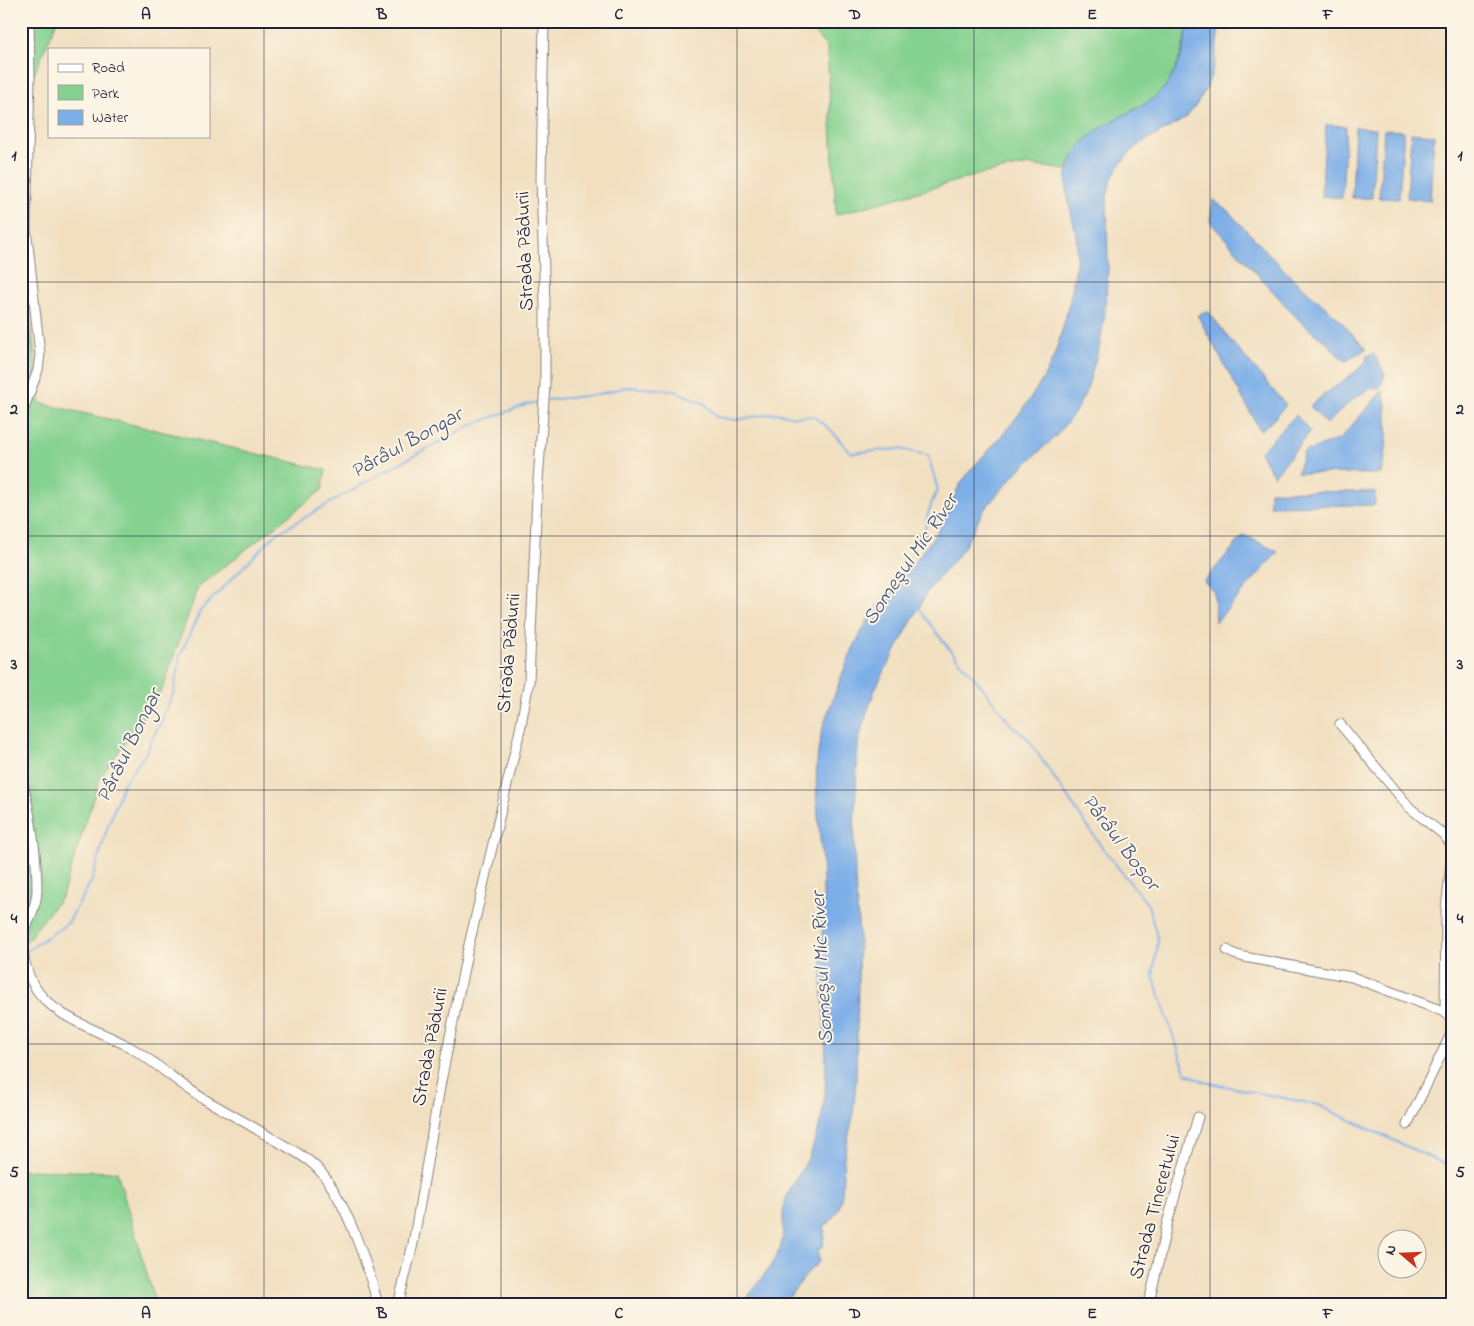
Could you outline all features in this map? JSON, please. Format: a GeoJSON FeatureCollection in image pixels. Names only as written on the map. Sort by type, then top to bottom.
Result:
{"type":"FeatureCollection","features":[{"type":"Feature","properties":{"kind":"street"},"geometry":{"type":"LineString","coordinates":[[21,416],[38,370],[40,354],[26,220],[30,126],[29,21]]}},
{"type":"Feature","properties":{"kind":"street","name":"Strada Pădurii"},"geometry":{"type":"LineString","coordinates":[[398,1305],[413,1244],[441,1081],[467,953],[526,701],[532,637],[537,495],[545,385],[542,179],[544,21]]}},
{"type":"Feature","properties":{"kind":"street"},"geometry":{"type":"LineString","coordinates":[[1340,724],[1410,808],[1444,835],[1451,844],[1452,854],[1446,910],[1445,1012]]}},
{"type":"Feature","properties":{"kind":"street"},"geometry":{"type":"LineString","coordinates":[[21,775],[36,857],[36,904],[22,942],[26,963],[34,986],[44,998],[83,1026],[128,1046],[195,1093],[294,1151],[314,1166],[327,1180],[347,1215],[378,1305]]}},
{"type":"Feature","properties":{"kind":"street"},"geometry":{"type":"LineString","coordinates":[[1227,950],[1234,954],[1352,977],[1445,1012],[1453,1020]]}},
{"type":"Feature","properties":{"kind":"street"},"geometry":{"type":"LineString","coordinates":[[1407,1125],[1453,1030]]}},
{"type":"Feature","properties":{"kind":"street","name":"Strada Tineretului"},"geometry":{"type":"LineString","coordinates":[[1147,1305],[1168,1220],[1198,1117]]}},
{"type":"Feature","properties":{"kind":"green space"},"geometry":{"type":"Polygon","coordinates":[[[21,21],[57,21],[21,105],[21,21]]]}},
{"type":"Feature","properties":{"kind":"green space"},"geometry":{"type":"Polygon","coordinates":[[[805,21],[1188,21],[1188,25],[1178,62],[1164,88],[1152,100],[1112,122],[1094,135],[1078,151],[1068,170],[1029,165],[985,173],[836,215],[827,48],[805,21]]]}},
{"type":"Feature","properties":{"kind":"green space"},"geometry":{"type":"Polygon","coordinates":[[[21,238],[40,403],[326,470],[322,490],[198,587],[162,690],[100,778],[62,896],[21,948],[21,238]]]}},
{"type":"Feature","properties":{"kind":"green space"},"geometry":{"type":"Polygon","coordinates":[[[21,1170],[117,1172],[156,1305],[21,1305],[21,1170]]]}},
{"type":"Feature","properties":{"kind":"water","name":"Someşul Mic River"},"geometry":{"type":"Polygon","coordinates":[[[1188,21],[1220,21],[1214,66],[1207,87],[1186,118],[1131,151],[1111,180],[1107,198],[1108,270],[1104,320],[1099,348],[1086,392],[1075,412],[1056,436],[1019,470],[983,511],[963,549],[929,589],[875,689],[858,744],[854,831],[859,935],[856,1080],[853,1117],[844,1157],[842,1195],[839,1209],[828,1224],[825,1224],[823,1247],[818,1250],[819,1262],[810,1270],[783,1305],[742,1305],[769,1267],[781,1245],[785,1202],[812,1149],[824,1106],[826,1048],[822,991],[823,879],[816,776],[821,735],[827,715],[853,648],[866,623],[889,591],[930,542],[941,525],[962,481],[1018,416],[1050,365],[1059,341],[1073,287],[1076,260],[1076,236],[1066,180],[1068,168],[1073,157],[1088,138],[1097,131],[1148,102],[1165,87],[1177,67],[1187,32],[1188,21]]]}},
{"type":"Feature","properties":{"kind":"water"},"geometry":{"type":"Polygon","coordinates":[[[1326,125],[1346,126],[1342,198],[1321,196],[1326,125]]]}},
{"type":"Feature","properties":{"kind":"water"},"geometry":{"type":"Polygon","coordinates":[[[1355,127],[1376,129],[1372,198],[1352,198],[1355,127]]]}},
{"type":"Feature","properties":{"kind":"water"},"geometry":{"type":"Polygon","coordinates":[[[1384,130],[1404,131],[1399,199],[1379,198],[1384,130]]]}},
{"type":"Feature","properties":{"kind":"water"},"geometry":{"type":"Polygon","coordinates":[[[1411,133],[1434,135],[1430,201],[1407,198],[1411,133]]]}},
{"type":"Feature","properties":{"kind":"water"},"geometry":{"type":"Polygon","coordinates":[[[1213,200],[1226,209],[1293,279],[1337,317],[1366,349],[1346,361],[1327,342],[1299,320],[1210,222],[1213,200]]]}},
{"type":"Feature","properties":{"kind":"water"},"geometry":{"type":"Polygon","coordinates":[[[1203,312],[1209,312],[1230,340],[1286,405],[1271,422],[1260,430],[1198,316],[1203,312]]]}},
{"type":"Feature","properties":{"kind":"water"},"geometry":{"type":"Polygon","coordinates":[[[1374,354],[1385,375],[1379,388],[1366,391],[1358,396],[1326,424],[1310,406],[1366,363],[1367,356],[1374,354]]]}},
{"type":"Feature","properties":{"kind":"water"},"geometry":{"type":"Polygon","coordinates":[[[1383,390],[1387,432],[1386,453],[1381,474],[1297,473],[1304,452],[1340,439],[1383,390]]]}},
{"type":"Feature","properties":{"kind":"water"},"geometry":{"type":"Polygon","coordinates":[[[1296,415],[1310,432],[1274,476],[1260,452],[1296,415]]]}},
{"type":"Feature","properties":{"kind":"water"},"geometry":{"type":"Polygon","coordinates":[[[1270,491],[1375,492],[1375,505],[1270,506],[1270,491]]]}},
{"type":"Feature","properties":{"kind":"water"},"geometry":{"type":"Polygon","coordinates":[[[1244,535],[1278,552],[1216,622],[1214,593],[1204,581],[1244,535]]]}},
{"type":"Feature","properties":{"kind":"waterway","name":"Pârâul Bongar"},"geometry":{"type":"LineString","coordinates":[[547,400],[595,395],[627,387],[672,390],[704,403],[716,417],[736,420],[775,413],[796,417],[813,416],[829,428],[851,453],[900,449],[928,455],[938,490],[926,521],[923,554]]}},
{"type":"Feature","properties":{"kind":"waterway","name":"Pârâul Bongar"},"geometry":{"type":"LineString","coordinates":[[25,952],[68,923],[92,880],[123,784],[146,753],[174,692],[180,656],[200,611],[276,534],[387,470],[474,424],[528,404],[540,402]]}},
{"type":"Feature","properties":{"kind":"waterway","name":"Pârâul Boșor"},"geometry":{"type":"LineString","coordinates":[[918,607],[946,645],[983,688],[1012,726],[1027,738],[1101,846],[1148,905],[1158,940],[1153,976],[1186,1073],[1205,1082],[1318,1105],[1453,1168]]}}]}
